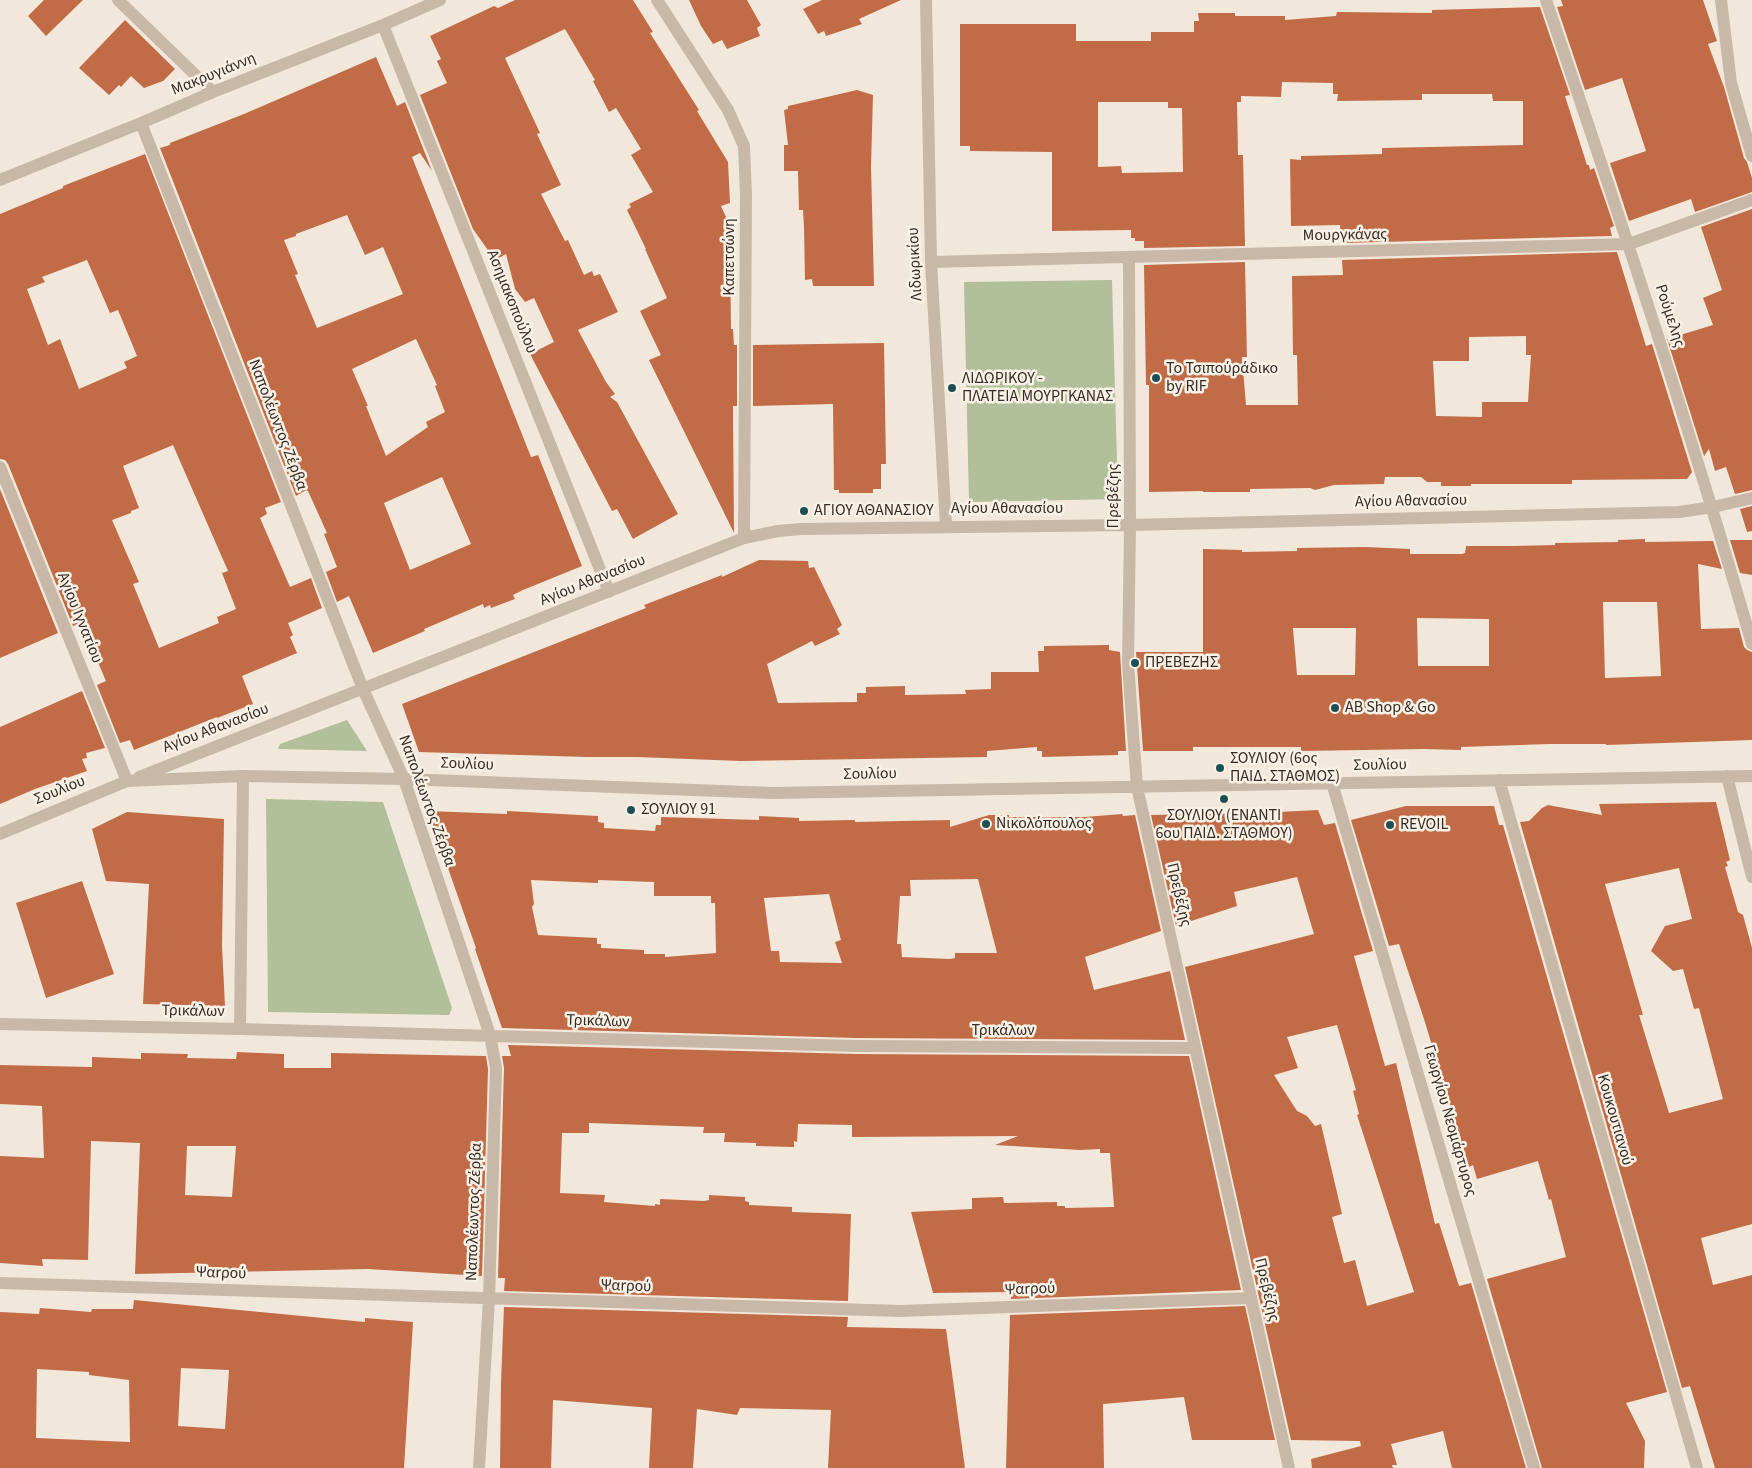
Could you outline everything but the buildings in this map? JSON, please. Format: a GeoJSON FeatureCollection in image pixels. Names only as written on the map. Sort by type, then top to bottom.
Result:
{"type":"FeatureCollection","features":[{"type":"Feature","properties":{"kind":"street"},"geometry":{"type":"LineString","coordinates":[[118,0],[213,92]]}},
{"type":"Feature","properties":{"kind":"street","name":"Μακρυγιάννη"},"geometry":{"type":"LineString","coordinates":[[0,180],[213,92],[384,25],[440,0]]}},
{"type":"Feature","properties":{"kind":"street","name":"Καπετσώνη"},"geometry":{"type":"LineString","coordinates":[[657,0],[728,110],[744,146],[746,205],[744,538]]}},
{"type":"Feature","properties":{"kind":"street"},"geometry":{"type":"LineString","coordinates":[[926,0],[937,0]]}},
{"type":"Feature","properties":{"kind":"street","name":"Λιδωρικίου"},"geometry":{"type":"LineString","coordinates":[[926,0],[931,262],[946,526]]}},
{"type":"Feature","properties":{"kind":"street","name":"Ρούμελης"},"geometry":{"type":"LineString","coordinates":[[1546,0],[1629,244],[1713,507],[1752,644]]}},
{"type":"Feature","properties":{"kind":"street"},"geometry":{"type":"LineString","coordinates":[[1721,0],[1731,83],[1752,156]]}},
{"type":"Feature","properties":{"kind":"street","name":"Ασημακοπούλου"},"geometry":{"type":"LineString","coordinates":[[384,25],[609,592]]}},
{"type":"Feature","properties":{"kind":"street","name":"Ναπολέωντος Ζέρβα"},"geometry":{"type":"LineString","coordinates":[[141,123],[364,689],[404,779],[490,1035],[496,1068],[489,1299],[479,1468]]}},
{"type":"Feature","properties":{"kind":"street","name":"Μουργκάνας"},"geometry":{"type":"LineString","coordinates":[[931,262],[1629,244],[1752,200]]}},
{"type":"Feature","properties":{"kind":"street","name":"Πρεβέζης"},"geometry":{"type":"LineString","coordinates":[[1129,258],[1130,525],[1128,664],[1137,787],[1289,1468]]}},
{"type":"Feature","properties":{"kind":"street","name":"Αγίου Ιγνατίου"},"geometry":{"type":"LineString","coordinates":[[0,467],[127,781]]}},
{"type":"Feature","properties":{"kind":"street","name":"Αγίου Αθανασίου"},"geometry":{"type":"LineString","coordinates":[[127,781],[744,538],[778,531],[1679,512],[1752,498]]}},
{"type":"Feature","properties":{"kind":"street"},"geometry":{"type":"LineString","coordinates":[[240,1029],[243,776]]}},
{"type":"Feature","properties":{"kind":"street","name":"Σουλίου"},"geometry":{"type":"LineString","coordinates":[[0,834],[127,781],[243,776],[404,779],[773,793],[1752,776]]}},
{"type":"Feature","properties":{"kind":"street"},"geometry":{"type":"LineString","coordinates":[[1727,776],[1752,877]]}},
{"type":"Feature","properties":{"kind":"street","name":"Κουκουτιανού"},"geometry":{"type":"LineString","coordinates":[[1499,780],[1697,1468]]}},
{"type":"Feature","properties":{"kind":"street","name":"Γεωργίου Νεομάρτυρος"},"geometry":{"type":"LineString","coordinates":[[1332,783],[1534,1468]]}},
{"type":"Feature","properties":{"kind":"street","name":"Τρικάλων"},"geometry":{"type":"LineString","coordinates":[[0,1024],[490,1035],[856,1046],[1195,1048]]}},
{"type":"Feature","properties":{"kind":"street","name":"Ψαrρού"},"geometry":{"type":"LineString","coordinates":[[0,1283],[901,1311],[1251,1298]]}},
{"type":"Feature","properties":{"kind":"green space"},"geometry":{"type":"Polygon","coordinates":[[[1112,280],[1118,499],[969,502],[964,282],[1112,280]]]}},
{"type":"Feature","properties":{"kind":"green space"},"geometry":{"type":"Polygon","coordinates":[[[347,720],[367,751],[278,749],[280,744],[347,720]]]}},
{"type":"Feature","properties":{"kind":"green space"},"geometry":{"type":"Polygon","coordinates":[[[266,799],[383,802],[452,1008],[449,1015],[268,1012],[266,799]]]}},
{"type":"Feature","properties":{"kind":"place","name":"To Τσιπούράδικο by RIF"},"geometry":{"type":"Point","coordinates":[1156,378]}},
{"type":"Feature","properties":{"kind":"place","name":"ΛΙΔΩΡΙΚΟΥ - ΠΛΑΤΕΙΑ ΜΟΥΡΓΚΑΝΑΣ"},"geometry":{"type":"Point","coordinates":[952,388]}},
{"type":"Feature","properties":{"kind":"place","name":"ΑΓΙΟΥ ΑΘΑΝΑΣΙΟΥ"},"geometry":{"type":"Point","coordinates":[804,511]}},
{"type":"Feature","properties":{"kind":"place","name":"ΠΡΕΒΕΖΗΣ"},"geometry":{"type":"Point","coordinates":[1135,663]}},
{"type":"Feature","properties":{"kind":"place","name":"AB Shop & Go"},"geometry":{"type":"Point","coordinates":[1335,708]}},
{"type":"Feature","properties":{"kind":"place","name":"ΣΟΥΛΙΟΥ (6ος ΠΑΙΔ. ΣΤΑΘΜΟΣ)"},"geometry":{"type":"Point","coordinates":[1220,768]}},
{"type":"Feature","properties":{"kind":"place","name":"ΣΟΥΛΙΟΥ (ΕΝΑΝΤΙ 6ου ΠΑΙΔ. ΣΤΑΘΜΟΥ)"},"geometry":{"type":"Point","coordinates":[1224,799]}},
{"type":"Feature","properties":{"kind":"place","name":"ΣΟΥΛΙΟΥ 91"},"geometry":{"type":"Point","coordinates":[631,810]}},
{"type":"Feature","properties":{"kind":"place","name":"Νικολόπουλος"},"geometry":{"type":"Point","coordinates":[986,824]}},
{"type":"Feature","properties":{"kind":"place","name":"REVOIL"},"geometry":{"type":"Point","coordinates":[1390,825]}}]}
